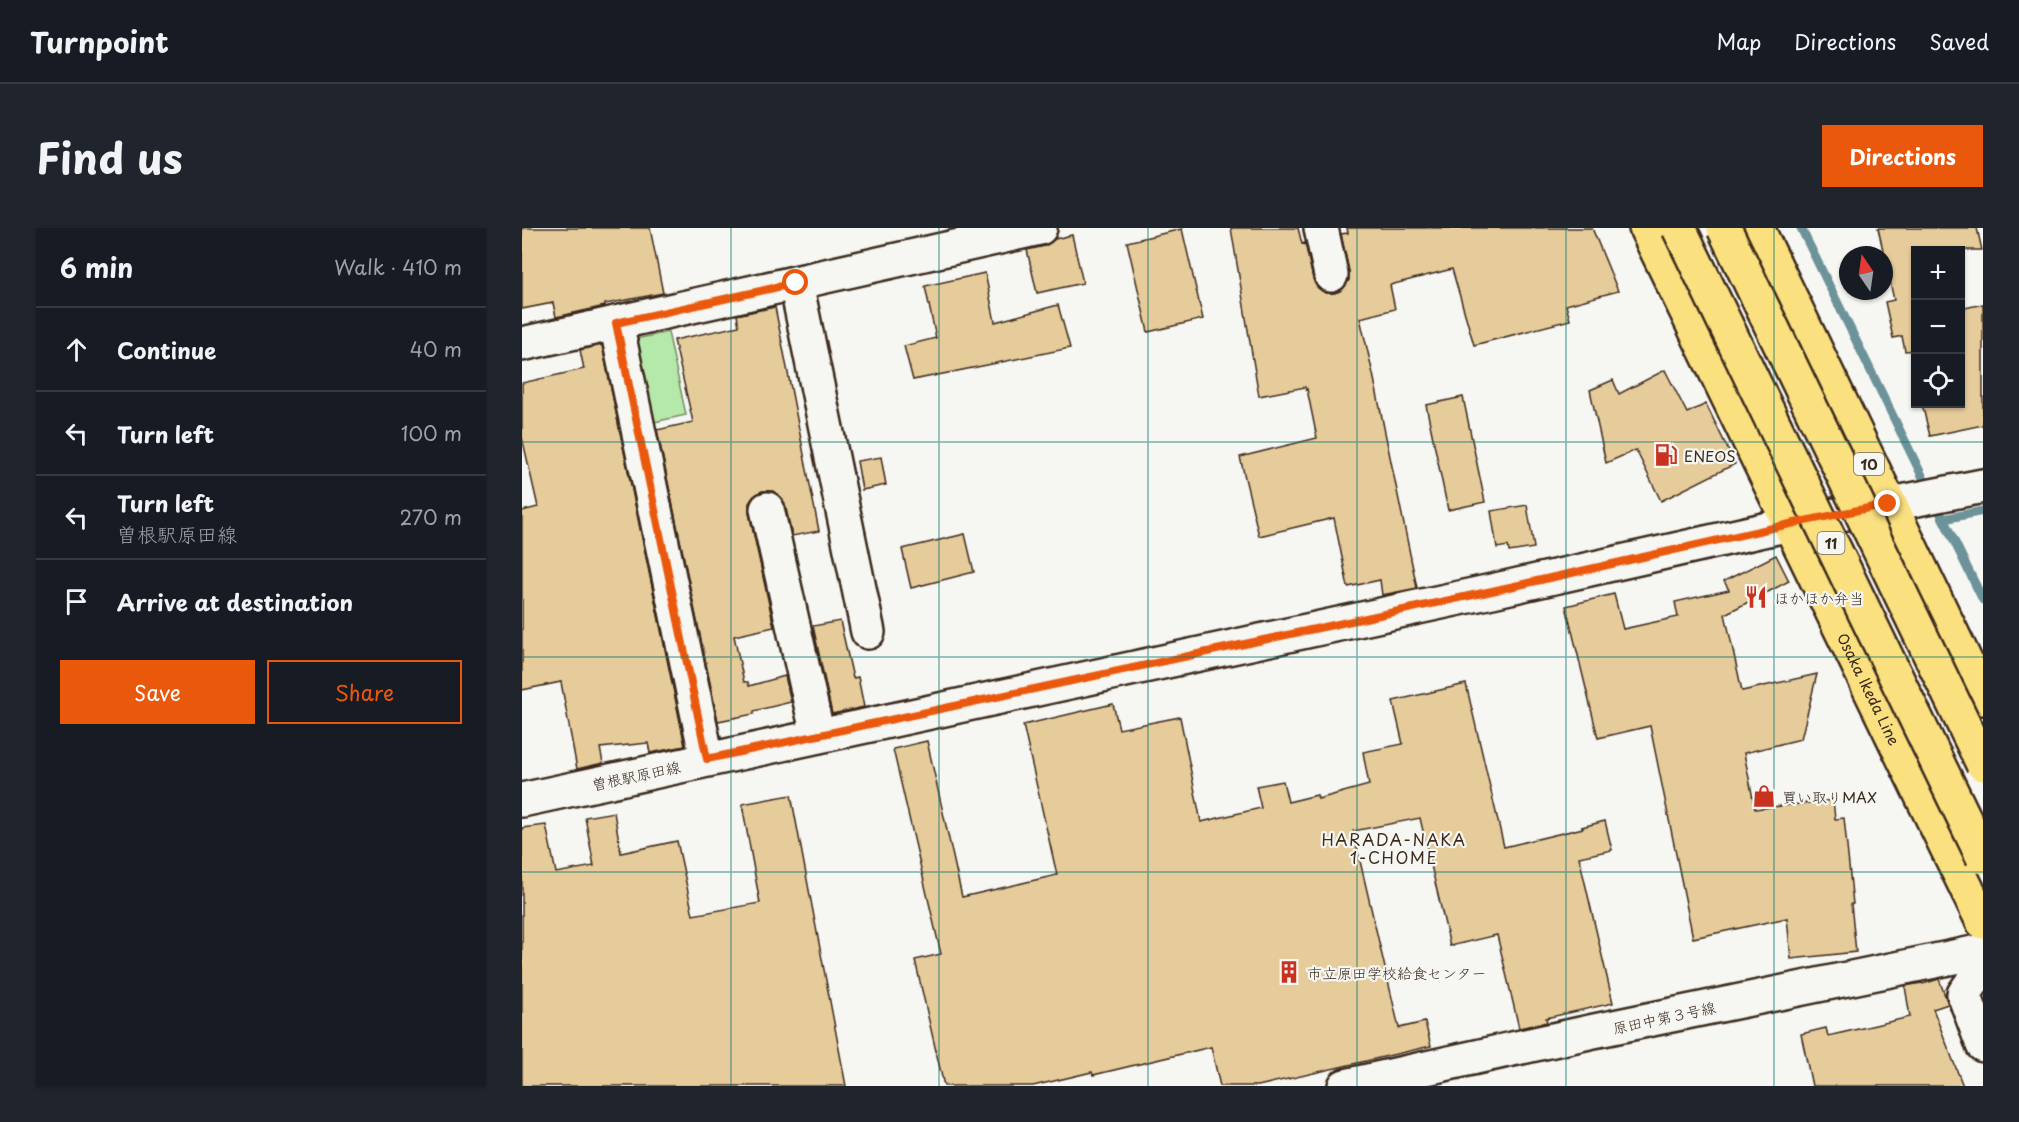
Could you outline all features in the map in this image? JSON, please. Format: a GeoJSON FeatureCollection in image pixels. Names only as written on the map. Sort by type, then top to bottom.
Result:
{"type":"FeatureCollection","features":[{"type":"Feature","properties":{"kind":"main road","name":"Osaka Ikeda Line"},"geometry":{"type":"LineString","coordinates":[[1646,228],[1983,922]]}},
{"type":"Feature","properties":{"kind":"main road","name":"11"},"geometry":{"type":"LineString","coordinates":[[1679,228],[1983,857]]}},
{"type":"Feature","properties":{"kind":"main road"},"geometry":{"type":"LineString","coordinates":[[1724,228],[1983,764]]}},
{"type":"Feature","properties":{"kind":"main road","name":"10"},"geometry":{"type":"LineString","coordinates":[[1757,228],[1900,502],[1983,698]]}},
{"type":"Feature","properties":{"kind":"street"},"geometry":{"type":"LineString","coordinates":[[522,344],[1040,228]]}},
{"type":"Feature","properties":{"kind":"street"},"geometry":{"type":"LineString","coordinates":[[1321,228],[1332,275]]}},
{"type":"Feature","properties":{"kind":"street"},"geometry":{"type":"LineString","coordinates":[[796,283],[868,632]]}},
{"type":"Feature","properties":{"kind":"street"},"geometry":{"type":"LineString","coordinates":[[616,323],[707,759]]}},
{"type":"Feature","properties":{"kind":"street","name":"曽根駅原田線"},"geometry":{"type":"LineString","coordinates":[[522,800],[1469,596],[1790,524],[1971,488]]}},
{"type":"Feature","properties":{"kind":"street"},"geometry":{"type":"LineString","coordinates":[[767,509],[818,736]]}},
{"type":"Feature","properties":{"kind":"street","name":"原田中第３号線"},"geometry":{"type":"LineString","coordinates":[[1345,1086],[1594,1031],[1983,951]]}},
{"type":"Feature","properties":{"kind":"street"},"geometry":{"type":"LineString","coordinates":[[1983,967],[1964,993],[1983,1045]]}},
{"type":"Feature","properties":{"kind":"green space"},"geometry":{"type":"Polygon","coordinates":[[[668,332],[686,415],[654,422],[636,339],[668,332]]]}},
{"type":"Feature","properties":{"kind":"building"},"geometry":{"type":"Polygon","coordinates":[[[522,228],[650,228],[663,293],[605,304],[605,306],[556,317],[553,303],[522,309],[522,228]]]}},
{"type":"Feature","properties":{"kind":"building"},"geometry":{"type":"Polygon","coordinates":[[[1231,228],[1298,228],[1302,244],[1305,243],[1317,287],[1325,293],[1334,293],[1343,289],[1349,280],[1341,234],[1348,233],[1347,228],[1592,228],[1618,291],[1566,305],[1570,320],[1474,345],[1452,269],[1390,285],[1395,309],[1360,318],[1417,588],[1382,595],[1380,580],[1348,587],[1334,518],[1259,536],[1240,457],[1317,438],[1305,387],[1259,396],[1231,228]]]}},
{"type":"Feature","properties":{"kind":"building"},"geometry":{"type":"Polygon","coordinates":[[[1878,228],[1977,228],[1982,250],[1965,250],[1965,246],[1911,246],[1911,350],[1905,351],[1902,336],[1893,338],[1885,302],[1894,300],[1893,246],[1882,246],[1878,228]]]}},
{"type":"Feature","properties":{"kind":"building"},"geometry":{"type":"Polygon","coordinates":[[[1182,229],[1203,319],[1148,332],[1127,242],[1182,229]]]}},
{"type":"Feature","properties":{"kind":"building"},"geometry":{"type":"Polygon","coordinates":[[[1072,235],[1083,283],[1037,293],[1027,250],[1045,246],[1055,239],[1072,235]]]}},
{"type":"Feature","properties":{"kind":"building"},"geometry":{"type":"Polygon","coordinates":[[[985,273],[995,322],[1058,305],[1070,348],[913,380],[904,346],[936,338],[925,286],[985,273]]]}},
{"type":"Feature","properties":{"kind":"building"},"geometry":{"type":"Polygon","coordinates":[[[1983,304],[1983,425],[1930,436],[1923,408],[1965,408],[1965,308],[1983,304]]]}},
{"type":"Feature","properties":{"kind":"building"},"geometry":{"type":"Polygon","coordinates":[[[775,307],[819,531],[792,536],[785,504],[781,497],[773,491],[762,491],[749,503],[749,513],[774,627],[734,636],[744,682],[748,682],[749,686],[785,676],[791,702],[754,711],[754,714],[718,721],[657,430],[693,422],[674,340],[739,326],[737,315],[775,307]]]}},
{"type":"Feature","properties":{"kind":"building"},"geometry":{"type":"Polygon","coordinates":[[[602,345],[685,746],[650,753],[648,743],[600,748],[603,763],[577,769],[561,682],[522,690],[522,511],[538,507],[522,437],[522,383],[584,369],[580,350],[602,345]]]}},
{"type":"Feature","properties":{"kind":"building"},"geometry":{"type":"Polygon","coordinates":[[[1665,370],[1687,413],[1706,404],[1735,464],[1661,501],[1636,450],[1606,463],[1590,390],[1613,380],[1619,394],[1665,370]]]}},
{"type":"Feature","properties":{"kind":"building"},"geometry":{"type":"Polygon","coordinates":[[[1463,397],[1485,502],[1448,510],[1426,405],[1463,397]]]}},
{"type":"Feature","properties":{"kind":"building"},"geometry":{"type":"Polygon","coordinates":[[[881,457],[886,485],[862,490],[857,461],[881,457]]]}},
{"type":"Feature","properties":{"kind":"building"},"geometry":{"type":"Polygon","coordinates":[[[1527,505],[1534,548],[1509,552],[1508,546],[1497,548],[1491,511],[1527,505]]]}},
{"type":"Feature","properties":{"kind":"building"},"geometry":{"type":"Polygon","coordinates":[[[965,534],[974,572],[911,588],[902,549],[965,534]]]}},
{"type":"Feature","properties":{"kind":"building"},"geometry":{"type":"Polygon","coordinates":[[[1776,555],[1789,581],[1725,614],[1742,691],[1817,674],[1801,739],[1744,753],[1755,809],[1833,800],[1835,819],[1844,818],[1856,952],[1791,959],[1787,918],[1693,938],[1650,726],[1598,738],[1566,606],[1614,594],[1623,629],[1678,617],[1675,602],[1729,590],[1724,581],[1776,555]]]}},
{"type":"Feature","properties":{"kind":"building"},"geometry":{"type":"Polygon","coordinates":[[[840,621],[853,678],[858,677],[864,707],[832,714],[813,626],[840,621]]]}},
{"type":"Feature","properties":{"kind":"building"},"geometry":{"type":"Polygon","coordinates":[[[1466,684],[1504,847],[1605,821],[1612,850],[1579,857],[1613,1003],[1546,1018],[1547,1022],[1519,1028],[1497,935],[1450,946],[1420,818],[1353,831],[1399,1028],[1425,1022],[1431,1046],[1258,1086],[1220,1086],[1211,1047],[1093,1075],[1092,1072],[1033,1086],[944,1086],[915,960],[941,954],[893,749],[927,741],[962,897],[1057,875],[1023,725],[1113,704],[1119,729],[1180,717],[1201,822],[1261,808],[1256,786],[1283,781],[1288,802],[1317,795],[1318,799],[1369,785],[1363,752],[1403,744],[1393,701],[1466,684]]]}},
{"type":"Feature","properties":{"kind":"building"},"geometry":{"type":"Polygon","coordinates":[[[791,795],[846,1086],[522,1086],[522,828],[546,825],[556,873],[594,866],[585,817],[614,812],[621,853],[677,841],[693,915],[760,903],[742,804],[791,795]]]}},
{"type":"Feature","properties":{"kind":"building"},"geometry":{"type":"Polygon","coordinates":[[[1939,979],[1948,1004],[1933,1009],[1963,1086],[1812,1086],[1801,1034],[1826,1028],[1828,1036],[1910,1017],[1905,986],[1939,979]]]}},
{"type":"Feature","properties":{"kind":"waterway"},"geometry":{"type":"LineString","coordinates":[[1801,228],[1929,490]]}},
{"type":"Feature","properties":{"kind":"waterway"},"geometry":{"type":"LineString","coordinates":[[1935,502],[1983,600]]}},
{"type":"Feature","properties":{"kind":"waterway"},"geometry":{"type":"LineString","coordinates":[[1944,519],[1983,511]]}},
{"type":"Feature","properties":{"kind":"place","name":"ENEOS"},"geometry":{"type":"Point","coordinates":[1666,455]}},
{"type":"Feature","properties":{"kind":"place","name":"ほかほか弁当"},"geometry":{"type":"Point","coordinates":[1756,597]}},
{"type":"Feature","properties":{"kind":"place","name":"買い取りMAX"},"geometry":{"type":"Point","coordinates":[1764,796]}},
{"type":"Feature","properties":{"kind":"place","name":"市立原田学校給食センター"},"geometry":{"type":"Point","coordinates":[1289,972]}},
{"type":"Feature","properties":{"kind":"district","name":"HARADA-NAKA 1-CHOME"},"geometry":{"type":"Point","coordinates":[1394,848]}},
{"type":"Feature","properties":{"kind":"route"},"geometry":{"type":"LineString","coordinates":[[796,283],[616,323],[707,759],[1888,504]]}}]}
